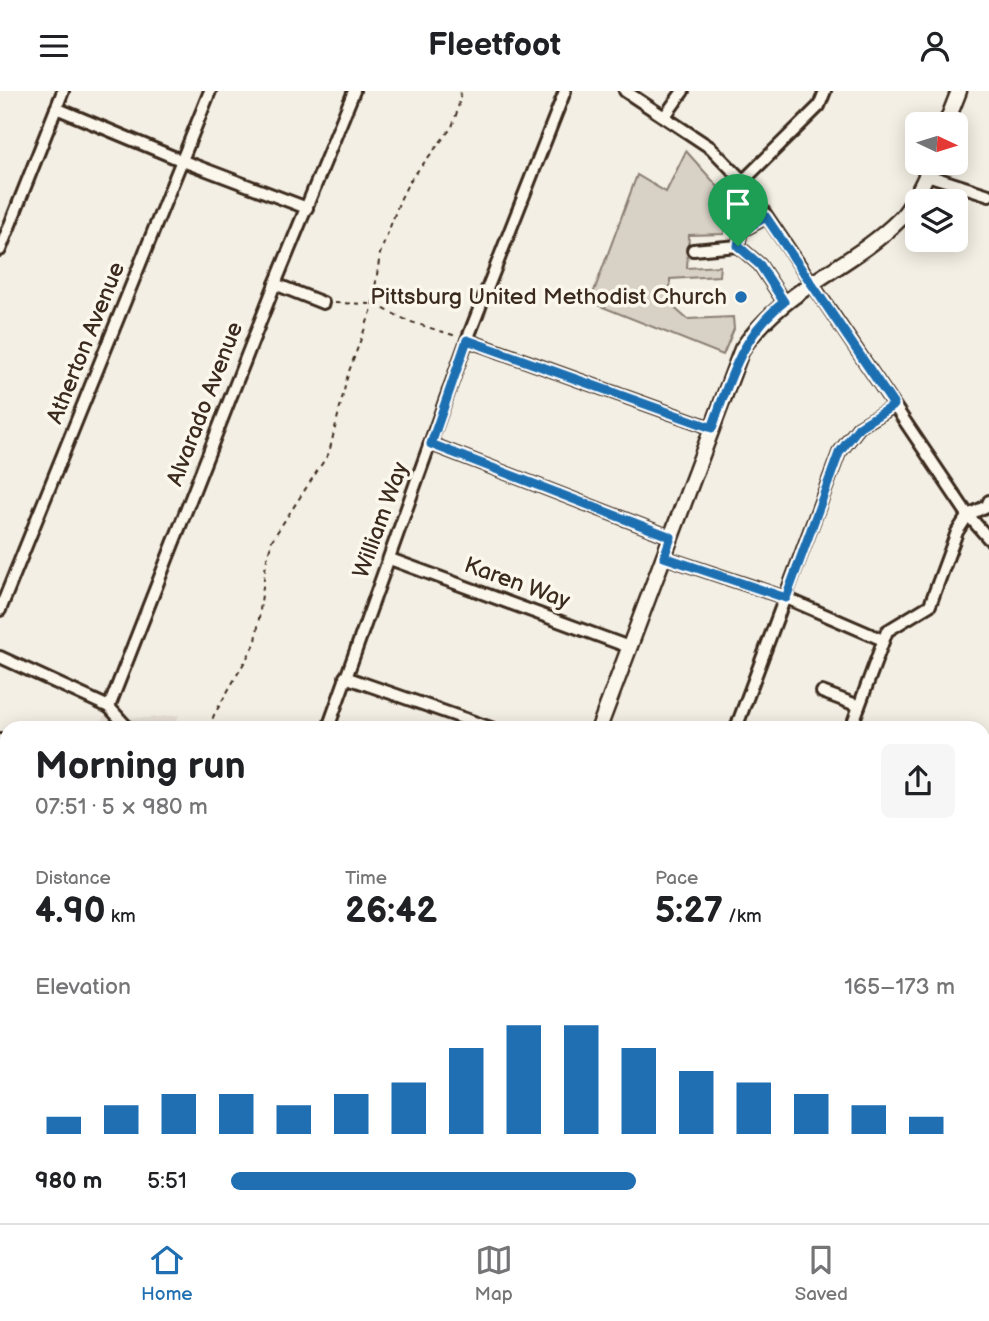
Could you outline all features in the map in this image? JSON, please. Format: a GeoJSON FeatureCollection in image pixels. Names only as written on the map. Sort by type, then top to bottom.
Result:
{"type":"FeatureCollection","features":[{"type":"Feature","properties":{"kind":"main road"},"geometry":{"type":"LineString","coordinates":[[951,112],[959,91]]}},
{"type":"Feature","properties":{"kind":"main road"},"geometry":{"type":"LineString","coordinates":[[602,721],[742,349],[754,331],[784,302],[863,250],[902,218],[926,175]]}},
{"type":"Feature","properties":{"kind":"street"},"geometry":{"type":"LineString","coordinates":[[0,250],[63,91]]}},
{"type":"Feature","properties":{"kind":"street","name":"Atherton Avenue"},"geometry":{"type":"LineString","coordinates":[[0,610],[210,91]]}},
{"type":"Feature","properties":{"kind":"street","name":"Alvarado Avenue"},"geometry":{"type":"LineString","coordinates":[[109,707],[354,91]]}},
{"type":"Feature","properties":{"kind":"street","name":"William Way"},"geometry":{"type":"LineString","coordinates":[[330,721],[467,340],[565,91]]}},
{"type":"Feature","properties":{"kind":"street"},"geometry":{"type":"LineString","coordinates":[[625,91],[711,148],[743,181],[968,515],[989,539]]}},
{"type":"Feature","properties":{"kind":"street"},"geometry":{"type":"LineString","coordinates":[[665,116],[682,91]]}},
{"type":"Feature","properties":{"kind":"street"},"geometry":{"type":"LineString","coordinates":[[743,181],[819,106],[825,91]]}},
{"type":"Feature","properties":{"kind":"street"},"geometry":{"type":"LineString","coordinates":[[56,108],[183,161],[307,208]]}},
{"type":"Feature","properties":{"kind":"street"},"geometry":{"type":"LineString","coordinates":[[943,175],[989,195]]}},
{"type":"Feature","properties":{"kind":"street"},"geometry":{"type":"LineString","coordinates":[[738,246],[741,231],[766,217]]}},
{"type":"Feature","properties":{"kind":"street"},"geometry":{"type":"LineString","coordinates":[[693,250],[738,246],[760,265],[784,302]]}},
{"type":"Feature","properties":{"kind":"street"},"geometry":{"type":"LineString","coordinates":[[275,284],[323,303]]}},
{"type":"Feature","properties":{"kind":"street"},"geometry":{"type":"LineString","coordinates":[[467,340],[712,428]]}},
{"type":"Feature","properties":{"kind":"street"},"geometry":{"type":"LineString","coordinates":[[739,721],[839,453],[859,427],[894,405]]}},
{"type":"Feature","properties":{"kind":"street"},"geometry":{"type":"LineString","coordinates":[[431,444],[671,537]]}},
{"type":"Feature","properties":{"kind":"street"},"geometry":{"type":"LineString","coordinates":[[853,721],[887,631],[930,605],[957,532],[968,515],[987,506],[989,501]]}},
{"type":"Feature","properties":{"kind":"street"},"geometry":{"type":"LineString","coordinates":[[664,557],[786,598],[883,640]]}},
{"type":"Feature","properties":{"kind":"street","name":"Karen Way"},"geometry":{"type":"LineString","coordinates":[[390,559],[629,647]]}},
{"type":"Feature","properties":{"kind":"street"},"geometry":{"type":"LineString","coordinates":[[0,657],[109,707],[122,721]]}},
{"type":"Feature","properties":{"kind":"street"},"geometry":{"type":"LineString","coordinates":[[345,677],[471,721]]}},
{"type":"Feature","properties":{"kind":"street"},"geometry":{"type":"LineString","coordinates":[[822,692],[859,706]]}},
{"type":"Feature","properties":{"kind":"path"},"geometry":{"type":"LineString","coordinates":[[212,721],[256,642],[266,563],[272,540],[329,453],[348,374],[374,304],[380,254],[400,200],[409,183],[452,127],[461,91]]}},
{"type":"Feature","properties":{"kind":"path"},"geometry":{"type":"LineString","coordinates":[[323,303],[374,304],[408,321],[467,340]]}},
{"type":"Feature","properties":{"kind":"shaded area"},"geometry":{"type":"Polygon","coordinates":[[[686,151],[747,219],[724,223],[724,234],[689,235],[687,268],[720,266],[719,276],[670,279],[670,304],[687,319],[733,317],[734,329],[723,355],[590,302],[637,175],[666,192],[686,151]]]}},
{"type":"Feature","properties":{"kind":"shaded area"},"geometry":{"type":"Polygon","coordinates":[[[179,715],[177,721],[102,721],[104,716],[147,718],[179,715]]]}},
{"type":"Feature","properties":{"kind":"place","name":"Pittsburg United Methodist Church"},"geometry":{"type":"Point","coordinates":[741,297]}},
{"type":"Feature","properties":{"kind":"route"},"geometry":{"type":"LineString","coordinates":[[766,217],[894,405],[859,427],[839,453],[786,598],[664,557],[671,537],[431,444],[467,340],[712,428],[742,349],[754,331],[784,302],[760,265],[738,246],[741,231],[766,217]]}}]}
